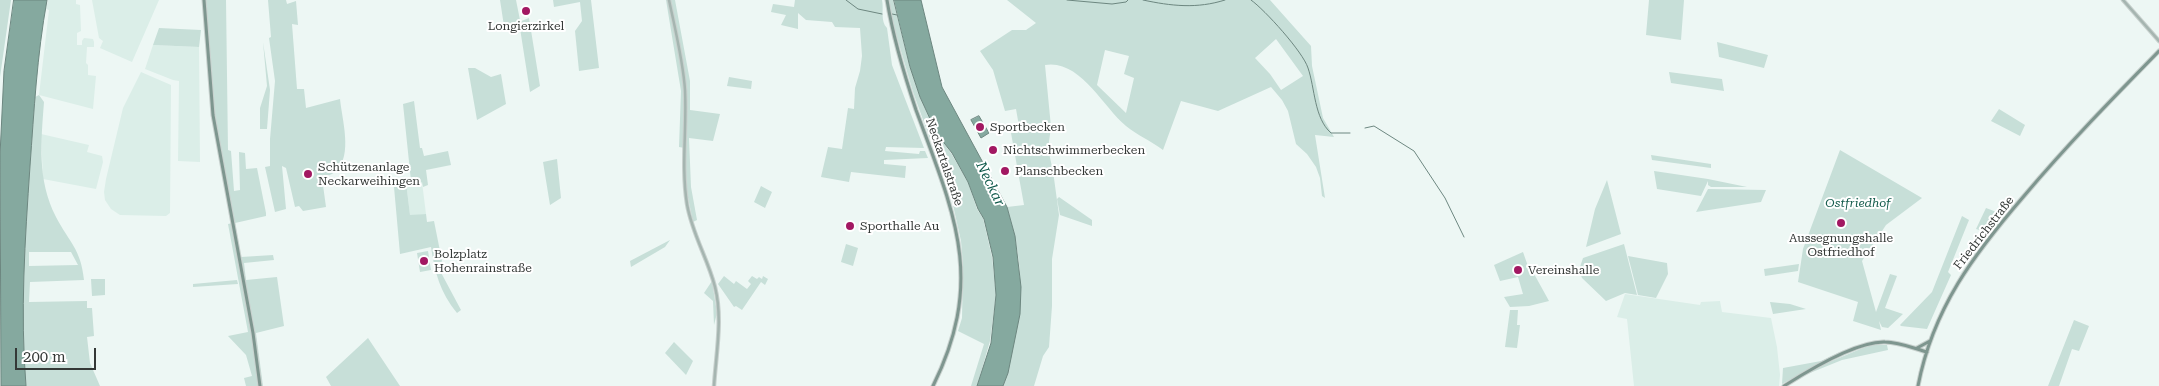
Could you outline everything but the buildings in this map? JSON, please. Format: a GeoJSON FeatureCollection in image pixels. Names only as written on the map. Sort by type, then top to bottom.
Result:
{"type":"FeatureCollection","features":[{"type":"Feature","properties":{"kind":"main road"},"geometry":{"type":"LineString","coordinates":[[204,0],[213,115],[253,333],[260,386]]}},
{"type":"Feature","properties":{"kind":"main road","name":"Neckartalstraße"},"geometry":{"type":"LineString","coordinates":[[886,0],[905,76],[943,178],[957,230],[961,261],[961,286],[954,332],[946,357],[933,386]]}},
{"type":"Feature","properties":{"kind":"main road","name":"Friedrichstraße"},"geometry":{"type":"LineString","coordinates":[[1918,386],[1934,329],[1952,291],[1970,262],[2002,221],[2059,156],[2159,51]]}},
{"type":"Feature","properties":{"kind":"main road"},"geometry":{"type":"LineString","coordinates":[[1917,348],[1931,339]]}},
{"type":"Feature","properties":{"kind":"main road"},"geometry":{"type":"LineString","coordinates":[[1784,386],[1815,367],[1871,343],[1889,342],[1917,348],[1926,352]]}},
{"type":"Feature","properties":{"kind":"street"},"geometry":{"type":"LineString","coordinates":[[669,0],[685,91],[683,153],[687,206],[694,231],[714,284],[718,313],[714,386]]}},
{"type":"Feature","properties":{"kind":"street"},"geometry":{"type":"LineString","coordinates":[[2123,0],[2159,41]]}},
{"type":"Feature","properties":{"kind":"shaded area"},"geometry":{"type":"Polygon","coordinates":[[[48,0],[76,0],[76,4],[80,5],[81,31],[77,33],[77,45],[82,45],[84,38],[93,39],[94,42],[94,47],[87,47],[86,63],[88,65],[88,75],[96,76],[93,109],[39,95],[49,10],[46,9],[48,0]]]}},
{"type":"Feature","properties":{"kind":"shaded area"},"geometry":{"type":"Polygon","coordinates":[[[92,0],[159,0],[132,62],[100,48],[103,41],[99,38],[92,0]]]}},
{"type":"Feature","properties":{"kind":"shaded area"},"geometry":{"type":"Polygon","coordinates":[[[153,45],[199,47],[200,162],[178,161],[179,81],[145,69],[153,45]]]}},
{"type":"Feature","properties":{"kind":"shaded area"},"geometry":{"type":"Polygon","coordinates":[[[141,72],[171,85],[170,213],[166,216],[120,215],[111,209],[105,200],[106,179],[123,108],[141,72]]]}},
{"type":"Feature","properties":{"kind":"shaded area"},"geometry":{"type":"Polygon","coordinates":[[[41,134],[89,145],[87,152],[102,156],[103,162],[96,189],[43,179],[41,134]]]}},
{"type":"Feature","properties":{"kind":"shaded area"},"geometry":{"type":"Polygon","coordinates":[[[417,180],[422,182],[426,214],[410,216],[406,182],[417,180]]]}},
{"type":"Feature","properties":{"kind":"shaded area"},"geometry":{"type":"Polygon","coordinates":[[[1625,294],[1700,305],[1701,302],[1720,301],[1722,312],[1771,318],[1777,347],[1780,375],[1779,386],[1634,386],[1627,319],[1617,317],[1625,294]]]}},
{"type":"Feature","properties":{"kind":"green space"},"geometry":{"type":"Polygon","coordinates":[[[0,0],[11,0],[0,77],[0,0]]]}},
{"type":"Feature","properties":{"kind":"green space"},"geometry":{"type":"Polygon","coordinates":[[[205,0],[226,0],[228,150],[231,151],[234,191],[240,190],[239,152],[245,153],[246,169],[257,168],[266,213],[266,216],[235,223],[241,257],[273,255],[274,260],[244,263],[246,280],[277,277],[284,326],[256,333],[263,386],[246,386],[244,378],[252,376],[246,355],[228,336],[248,332],[228,224],[233,223],[214,115],[205,0]]]}},
{"type":"Feature","properties":{"kind":"green space"},"geometry":{"type":"Polygon","coordinates":[[[268,0],[286,0],[287,4],[296,1],[298,25],[292,24],[297,89],[304,89],[306,108],[340,99],[345,137],[344,156],[336,171],[322,178],[326,207],[303,211],[299,206],[295,207],[286,168],[282,166],[286,209],[275,212],[265,167],[270,166],[270,139],[275,81],[269,38],[271,37],[268,0]]]}},
{"type":"Feature","properties":{"kind":"green space"},"geometry":{"type":"Polygon","coordinates":[[[500,0],[516,0],[520,20],[504,26],[500,0]]]}},
{"type":"Feature","properties":{"kind":"green space"},"geometry":{"type":"Polygon","coordinates":[[[553,0],[591,0],[599,68],[579,71],[575,31],[582,21],[580,2],[554,7],[553,0]]]}},
{"type":"Feature","properties":{"kind":"green space"},"geometry":{"type":"Polygon","coordinates":[[[666,0],[675,0],[690,81],[690,110],[720,114],[713,141],[689,138],[691,187],[697,220],[693,222],[685,183],[685,148],[679,147],[681,91],[666,0]]]}},
{"type":"Feature","properties":{"kind":"green space"},"geometry":{"type":"Polygon","coordinates":[[[795,0],[882,0],[883,18],[887,28],[892,65],[924,148],[886,147],[885,151],[919,154],[920,151],[925,151],[928,158],[884,160],[884,164],[906,166],[905,178],[851,172],[849,182],[821,177],[828,147],[842,149],[848,108],[854,109],[855,88],[862,56],[860,28],[835,27],[832,22],[806,20],[798,13],[798,29],[781,25],[786,15],[771,12],[773,4],[794,7],[795,0]]]}},
{"type":"Feature","properties":{"kind":"green space"},"geometry":{"type":"Polygon","coordinates":[[[888,0],[893,0],[910,67],[920,97],[937,134],[968,182],[977,209],[983,218],[992,257],[996,295],[990,341],[977,386],[971,386],[984,344],[958,331],[962,318],[963,264],[961,241],[948,176],[940,152],[930,139],[913,92],[888,0]]]}},
{"type":"Feature","properties":{"kind":"green space"},"geometry":{"type":"Polygon","coordinates":[[[1007,0],[1270,0],[1311,46],[1312,66],[1323,118],[1334,137],[1315,135],[1325,198],[1322,196],[1320,178],[1316,167],[1307,154],[1296,144],[1288,111],[1271,87],[1218,111],[1181,101],[1163,150],[1126,126],[1090,86],[1069,69],[1058,65],[1045,65],[1051,127],[1048,149],[1059,215],[1052,259],[1052,306],[1049,347],[1043,356],[1034,386],[1003,386],[1009,367],[1019,311],[1019,261],[1007,207],[1024,205],[1011,133],[1020,132],[1016,109],[1005,111],[993,70],[980,51],[1012,30],[1026,30],[1036,23],[1007,0]],[[1276,39],[1255,58],[1270,74],[1281,90],[1303,76],[1276,39]],[[1105,50],[1097,85],[1126,113],[1134,78],[1124,74],[1129,56],[1105,50]]]}},
{"type":"Feature","properties":{"kind":"green space"},"geometry":{"type":"Polygon","coordinates":[[[1649,0],[1684,0],[1681,40],[1646,35],[1649,0]]]}},
{"type":"Feature","properties":{"kind":"green space"},"geometry":{"type":"Polygon","coordinates":[[[529,18],[540,86],[530,92],[519,22],[529,18]]]}},
{"type":"Feature","properties":{"kind":"green space"},"geometry":{"type":"Polygon","coordinates":[[[159,28],[201,30],[199,47],[153,45],[159,28]]]}},
{"type":"Feature","properties":{"kind":"green space"},"geometry":{"type":"Polygon","coordinates":[[[263,42],[270,90],[267,129],[260,129],[260,108],[267,86],[263,42]]]}},
{"type":"Feature","properties":{"kind":"green space"},"geometry":{"type":"Polygon","coordinates":[[[1717,42],[1768,55],[1764,68],[1719,57],[1717,42]]]}},
{"type":"Feature","properties":{"kind":"green space"},"geometry":{"type":"Polygon","coordinates":[[[468,68],[475,68],[491,77],[501,74],[506,104],[477,120],[468,68]]]}},
{"type":"Feature","properties":{"kind":"green space"},"geometry":{"type":"Polygon","coordinates":[[[1669,72],[1722,79],[1724,91],[1671,83],[1669,72]]]}},
{"type":"Feature","properties":{"kind":"green space"},"geometry":{"type":"Polygon","coordinates":[[[729,77],[752,81],[751,89],[727,86],[729,77]]]}},
{"type":"Feature","properties":{"kind":"green space"},"geometry":{"type":"Polygon","coordinates":[[[39,95],[44,102],[41,146],[46,189],[56,217],[77,253],[84,280],[30,282],[29,302],[87,301],[87,308],[92,308],[94,336],[87,337],[90,363],[100,386],[26,386],[23,278],[35,97],[39,95]],[[29,252],[29,266],[78,265],[71,252],[29,252]]]}},
{"type":"Feature","properties":{"kind":"green space"},"geometry":{"type":"Polygon","coordinates":[[[414,101],[420,148],[422,148],[424,156],[448,151],[451,165],[426,170],[428,185],[423,187],[422,182],[411,181],[403,104],[414,101]]]}},
{"type":"Feature","properties":{"kind":"green space"},"geometry":{"type":"Polygon","coordinates":[[[1999,109],[2025,125],[2020,136],[1991,121],[1999,109]]]}},
{"type":"Feature","properties":{"kind":"green space","name":"Ostfriedhof"},"geometry":{"type":"Polygon","coordinates":[[[1840,150],[1922,198],[1886,225],[1862,261],[1876,312],[1890,274],[1897,276],[1885,308],[1903,314],[1888,328],[1882,327],[1879,321],[1881,330],[1853,321],[1858,302],[1798,282],[1803,249],[1840,150]]]}},
{"type":"Feature","properties":{"kind":"green space"},"geometry":{"type":"Polygon","coordinates":[[[1651,155],[1711,164],[1711,168],[1652,160],[1651,155]]]}},
{"type":"Feature","properties":{"kind":"green space"},"geometry":{"type":"Polygon","coordinates":[[[557,159],[561,198],[550,205],[543,162],[557,159]]]}},
{"type":"Feature","properties":{"kind":"green space"},"geometry":{"type":"Polygon","coordinates":[[[1654,171],[1747,187],[1711,187],[1708,185],[1708,181],[1701,196],[1657,189],[1654,171]]]}},
{"type":"Feature","properties":{"kind":"green space"},"geometry":{"type":"Polygon","coordinates":[[[1607,180],[1621,234],[1586,247],[1595,209],[1607,180]]]}},
{"type":"Feature","properties":{"kind":"green space"},"geometry":{"type":"Polygon","coordinates":[[[406,182],[410,215],[426,214],[427,222],[434,221],[442,261],[438,267],[461,310],[457,313],[439,282],[431,247],[400,254],[394,187],[406,182]]]}},
{"type":"Feature","properties":{"kind":"green space"},"geometry":{"type":"Polygon","coordinates":[[[761,186],[772,192],[765,208],[754,202],[761,186]]]}},
{"type":"Feature","properties":{"kind":"green space"},"geometry":{"type":"Polygon","coordinates":[[[1708,189],[1766,190],[1761,202],[1696,212],[1708,189]]]}},
{"type":"Feature","properties":{"kind":"green space"},"geometry":{"type":"Polygon","coordinates":[[[1059,197],[1092,220],[1092,226],[1060,215],[1057,199],[1059,197]]]}},
{"type":"Feature","properties":{"kind":"green space"},"geometry":{"type":"Polygon","coordinates":[[[1986,208],[2002,214],[1987,232],[1976,229],[1986,208]]]}},
{"type":"Feature","properties":{"kind":"green space"},"geometry":{"type":"Polygon","coordinates":[[[1962,216],[1969,220],[1948,272],[1951,275],[1927,329],[1901,326],[1932,292],[1962,216]]]}},
{"type":"Feature","properties":{"kind":"green space"},"geometry":{"type":"Polygon","coordinates":[[[670,240],[665,247],[631,267],[630,261],[670,240]]]}},
{"type":"Feature","properties":{"kind":"green space"},"geometry":{"type":"Polygon","coordinates":[[[846,244],[858,248],[853,266],[841,262],[846,244]]]}},
{"type":"Feature","properties":{"kind":"green space"},"geometry":{"type":"Polygon","coordinates":[[[1624,244],[1637,295],[1625,293],[1606,301],[1582,278],[1579,270],[1583,258],[1624,244]]]}},
{"type":"Feature","properties":{"kind":"green space","name":"Bolzplatz Hohenrainstraße"},"geometry":{"type":"Polygon","coordinates":[[[428,251],[431,270],[420,272],[417,253],[428,251]]]}},
{"type":"Feature","properties":{"kind":"green space"},"geometry":{"type":"Polygon","coordinates":[[[1523,252],[1530,272],[1533,272],[1549,301],[1529,306],[1510,307],[1504,297],[1523,294],[1518,277],[1500,281],[1494,265],[1523,252]]]}},
{"type":"Feature","properties":{"kind":"green space"},"geometry":{"type":"Polygon","coordinates":[[[1628,256],[1667,263],[1668,274],[1656,298],[1638,295],[1628,256]]]}},
{"type":"Feature","properties":{"kind":"green space"},"geometry":{"type":"Polygon","coordinates":[[[1799,264],[1798,271],[1765,276],[1764,269],[1799,264]]]}},
{"type":"Feature","properties":{"kind":"green space"},"geometry":{"type":"Polygon","coordinates":[[[724,276],[734,284],[736,281],[747,289],[751,284],[748,281],[752,276],[762,279],[763,276],[768,279],[765,285],[761,282],[742,310],[736,306],[734,307],[718,284],[724,276]]]}},
{"type":"Feature","properties":{"kind":"green space"},"geometry":{"type":"Polygon","coordinates":[[[91,279],[105,279],[105,295],[92,296],[91,279]]]}},
{"type":"Feature","properties":{"kind":"green space"},"geometry":{"type":"Polygon","coordinates":[[[237,280],[238,284],[193,287],[193,284],[237,280]]]}},
{"type":"Feature","properties":{"kind":"green space"},"geometry":{"type":"Polygon","coordinates":[[[712,281],[717,313],[714,325],[713,301],[704,293],[712,281]]]}},
{"type":"Feature","properties":{"kind":"green space"},"geometry":{"type":"Polygon","coordinates":[[[1770,302],[1790,304],[1806,309],[1773,314],[1770,302]]]}},
{"type":"Feature","properties":{"kind":"green space"},"geometry":{"type":"Polygon","coordinates":[[[1510,310],[1518,310],[1517,325],[1520,325],[1517,348],[1505,347],[1510,310]]]}},
{"type":"Feature","properties":{"kind":"green space"},"geometry":{"type":"Polygon","coordinates":[[[2074,320],[2089,326],[2079,351],[2072,349],[2059,386],[2048,386],[2074,320]]]}},
{"type":"Feature","properties":{"kind":"green space"},"geometry":{"type":"Polygon","coordinates":[[[368,338],[400,386],[331,386],[326,377],[368,338]]]}},
{"type":"Feature","properties":{"kind":"green space"},"geometry":{"type":"Polygon","coordinates":[[[674,342],[693,361],[686,375],[665,353],[674,342]]]}},
{"type":"Feature","properties":{"kind":"green space"},"geometry":{"type":"Polygon","coordinates":[[[1870,345],[1887,345],[1888,350],[1842,360],[1805,375],[1815,368],[1870,345]]]}},
{"type":"Feature","properties":{"kind":"green space"},"geometry":{"type":"Polygon","coordinates":[[[1840,352],[1782,384],[1783,368],[1821,361],[1840,352]]]}},
{"type":"Feature","properties":{"kind":"water"},"geometry":{"type":"Polygon","coordinates":[[[14,0],[47,0],[36,83],[26,221],[23,331],[26,386],[1,386],[0,155],[4,71],[14,0]]]}},
{"type":"Feature","properties":{"kind":"water","name":"Neckar"},"geometry":{"type":"Polygon","coordinates":[[[894,0],[921,0],[942,87],[1007,207],[1015,236],[1021,287],[1020,314],[1008,373],[1003,386],[977,386],[991,343],[996,295],[993,257],[984,219],[978,209],[968,182],[952,153],[937,134],[920,97],[910,67],[894,0]]]}},
{"type":"Feature","properties":{"kind":"water","name":"Sportbecken"},"geometry":{"type":"Polygon","coordinates":[[[979,116],[989,133],[981,138],[971,120],[979,116]]]}},
{"type":"Feature","properties":{"kind":"waterway"},"geometry":{"type":"LineString","coordinates":[[846,0],[858,9],[882,14]]}},
{"type":"Feature","properties":{"kind":"waterway"},"geometry":{"type":"LineString","coordinates":[[1067,0],[1112,4],[1128,0]]}},
{"type":"Feature","properties":{"kind":"waterway"},"geometry":{"type":"LineString","coordinates":[[1143,0],[1184,6],[1204,5],[1225,0]]}},
{"type":"Feature","properties":{"kind":"waterway"},"geometry":{"type":"LineString","coordinates":[[1251,0],[1283,32],[1305,61],[1318,111],[1325,127],[1331,133],[1350,133]]}},
{"type":"Feature","properties":{"kind":"waterway"},"geometry":{"type":"LineString","coordinates":[[892,14],[897,15]]}},
{"type":"Feature","properties":{"kind":"waterway"},"geometry":{"type":"LineString","coordinates":[[1365,128],[1374,126],[1414,151],[1445,198],[1464,237]]}},
{"type":"Feature","properties":{"kind":"place","name":"Longierzirkel"},"geometry":{"type":"Point","coordinates":[526,11]}},
{"type":"Feature","properties":{"kind":"place","name":"Sportbecken"},"geometry":{"type":"Point","coordinates":[980,127]}},
{"type":"Feature","properties":{"kind":"place","name":"Nichtschwimmerbecken"},"geometry":{"type":"Point","coordinates":[993,150]}},
{"type":"Feature","properties":{"kind":"place","name":"Planschbecken"},"geometry":{"type":"Point","coordinates":[1005,171]}},
{"type":"Feature","properties":{"kind":"place","name":"Schützenanlage Neckarweihingen"},"geometry":{"type":"Point","coordinates":[308,174]}},
{"type":"Feature","properties":{"kind":"place","name":"Aussegnungshalle Ostfriedhof"},"geometry":{"type":"Point","coordinates":[1841,223]}},
{"type":"Feature","properties":{"kind":"place","name":"Sporthalle Au"},"geometry":{"type":"Point","coordinates":[850,226]}},
{"type":"Feature","properties":{"kind":"place","name":"Bolzplatz Hohenrainstraße"},"geometry":{"type":"Point","coordinates":[424,261]}},
{"type":"Feature","properties":{"kind":"place","name":"Vereinshalle"},"geometry":{"type":"Point","coordinates":[1518,270]}}]}
